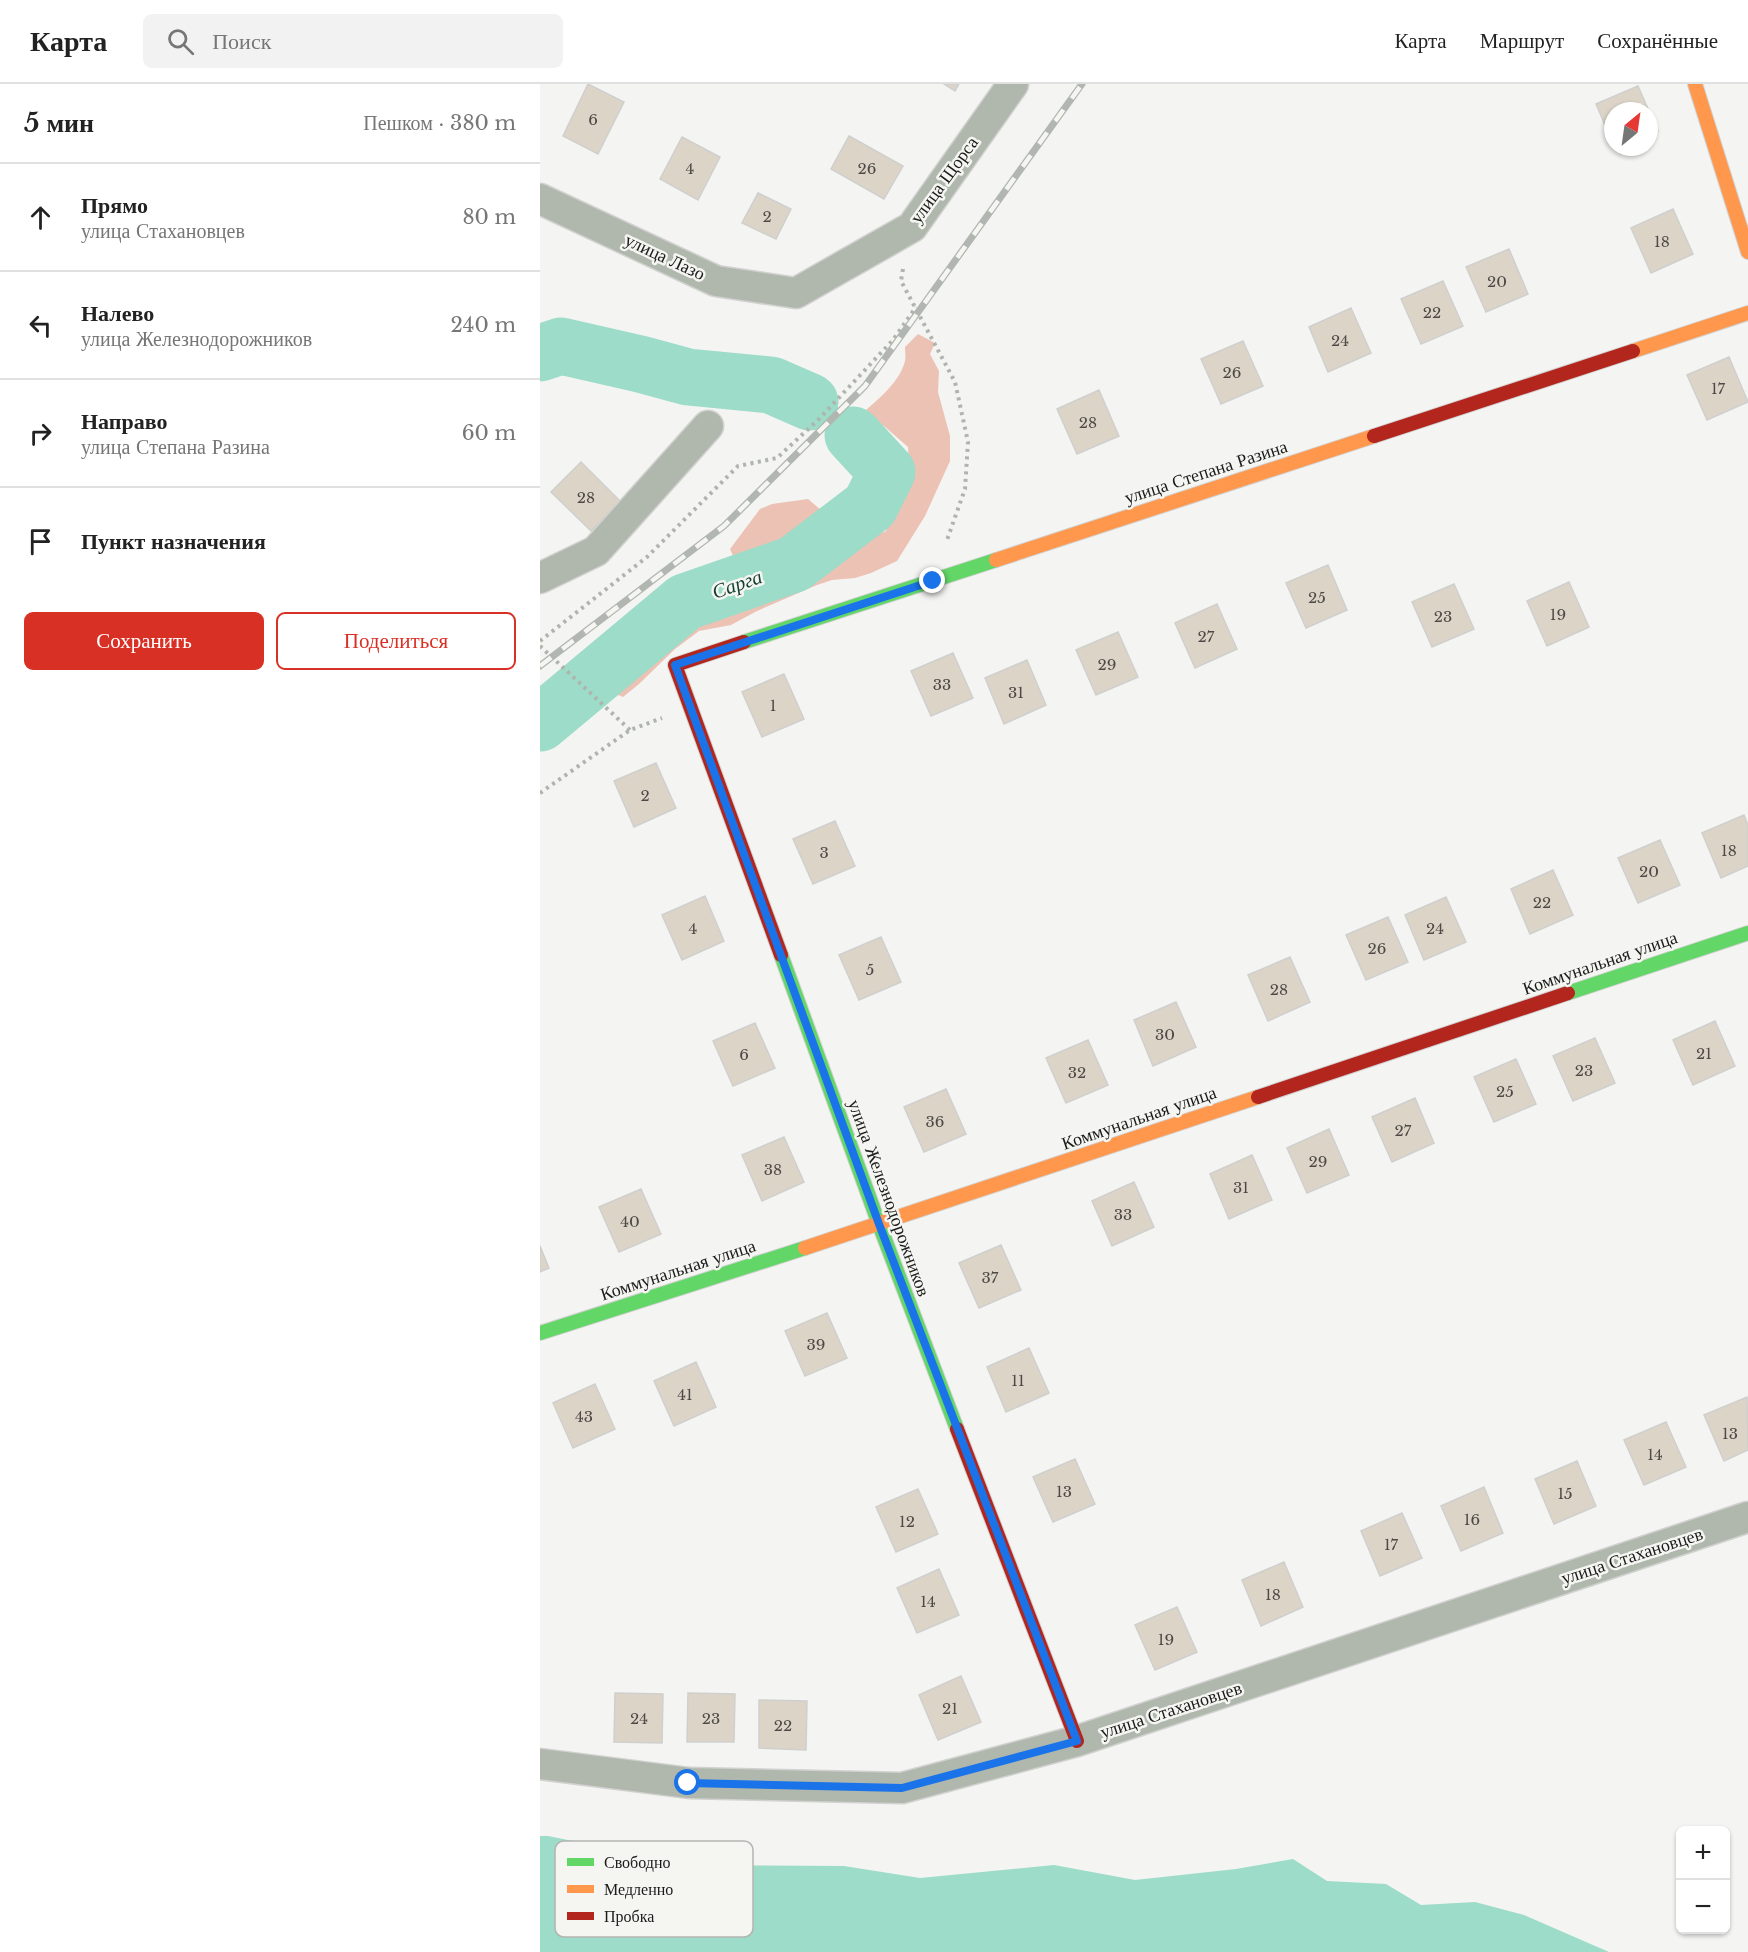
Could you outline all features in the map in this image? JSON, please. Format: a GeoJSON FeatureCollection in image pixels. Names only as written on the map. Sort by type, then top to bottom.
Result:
{"type":"FeatureCollection","features":[{"type":"Feature","properties":{"kind":"street","name":"улица Щорса"},"geometry":{"type":"LineString","coordinates":[[796,293],[912,227],[1013,84]]}},
{"type":"Feature","properties":{"kind":"street"},"geometry":{"type":"LineString","coordinates":[[1695,84],[1748,252]]}},
{"type":"Feature","properties":{"kind":"street","name":"улица Лазо"},"geometry":{"type":"LineString","coordinates":[[540,199],[716,280],[796,293]]}},
{"type":"Feature","properties":{"kind":"street","name":"улица Степана Разина"},"geometry":{"type":"LineString","coordinates":[[675,665],[1748,314]]}},
{"type":"Feature","properties":{"kind":"street"},"geometry":{"type":"LineString","coordinates":[[540,578],[596,551],[708,426]]}},
{"type":"Feature","properties":{"kind":"street","name":"улица Железнодорожников"},"geometry":{"type":"LineString","coordinates":[[675,665],[879,1224],[1077,1741]]}},
{"type":"Feature","properties":{"kind":"street","name":"Коммунальная улица"},"geometry":{"type":"LineString","coordinates":[[540,1333],[879,1224],[1748,933]]}},
{"type":"Feature","properties":{"kind":"street","name":"улица Стахановцев"},"geometry":{"type":"LineString","coordinates":[[540,1764],[688,1783],[902,1788],[1077,1741],[1748,1517]]}},
{"type":"Feature","properties":{"kind":"path"},"geometry":{"type":"LineString","coordinates":[[912,227],[901,281],[955,382],[968,442],[965,489],[933,581]]}},
{"type":"Feature","properties":{"kind":"path"},"geometry":{"type":"LineString","coordinates":[[540,641],[646,557],[738,466],[777,458],[819,419],[893,340],[915,308]]}},
{"type":"Feature","properties":{"kind":"path"},"geometry":{"type":"LineString","coordinates":[[540,646],[630,730]]}},
{"type":"Feature","properties":{"kind":"path"},"geometry":{"type":"LineString","coordinates":[[540,793],[630,730],[691,707]]}},
{"type":"Feature","properties":{"kind":"shaded area"},"geometry":{"type":"Polygon","coordinates":[[[918,334],[935,343],[930,354],[939,371],[938,392],[950,436],[950,461],[925,516],[897,561],[855,578],[832,580],[817,585],[731,625],[699,631],[675,649],[623,697],[596,686],[591,681],[590,662],[606,654],[629,655],[632,646],[641,638],[643,626],[668,606],[694,609],[736,593],[744,581],[730,549],[760,509],[772,504],[808,499],[828,516],[837,514],[847,509],[865,484],[876,476],[882,494],[861,530],[867,539],[886,531],[907,470],[908,447],[884,426],[872,424],[866,410],[889,389],[899,375],[905,361],[905,347],[918,334]]]}},
{"type":"Feature","properties":{"kind":"shaded area"},"geometry":{"type":"Polygon","coordinates":[[[540,1836],[548,1836],[573,1841],[555,1841],[555,1937],[753,1937],[753,1865],[844,1866],[920,1878],[1054,1865],[1135,1880],[1236,1869],[1293,1859],[1327,1881],[1386,1884],[1421,1905],[1475,1902],[1524,1915],[1609,1952],[540,1952],[540,1836]]]}},
{"type":"Feature","properties":{"kind":"building"},"geometry":{"type":"Polygon","coordinates":[[[588,84],[624,102],[598,154],[563,136],[588,84]]]}},
{"type":"Feature","properties":{"kind":"building"},"geometry":{"type":"Polygon","coordinates":[[[944,84],[959,84],[955,91],[944,84]]]}},
{"type":"Feature","properties":{"kind":"building"},"geometry":{"type":"Polygon","coordinates":[[[1638,86],[1645,102],[1604,102],[1604,123],[1596,104],[1638,86]]]}},
{"type":"Feature","properties":{"kind":"building"},"geometry":{"type":"Polygon","coordinates":[[[849,136],[903,166],[884,199],[831,169],[849,136]]]}},
{"type":"Feature","properties":{"kind":"building"},"geometry":{"type":"Polygon","coordinates":[[[682,137],[720,157],[698,200],[660,179],[682,137]]]}},
{"type":"Feature","properties":{"kind":"building"},"geometry":{"type":"Polygon","coordinates":[[[758,193],[791,209],[776,239],[742,223],[758,193]]]}},
{"type":"Feature","properties":{"kind":"building"},"geometry":{"type":"Polygon","coordinates":[[[1673,209],[1693,254],[1651,273],[1631,228],[1673,209]]]}},
{"type":"Feature","properties":{"kind":"building"},"geometry":{"type":"Polygon","coordinates":[[[1509,249],[1528,294],[1486,312],[1466,267],[1509,249]]]}},
{"type":"Feature","properties":{"kind":"building"},"geometry":{"type":"Polygon","coordinates":[[[1443,281],[1463,326],[1421,344],[1401,299],[1443,281]]]}},
{"type":"Feature","properties":{"kind":"building"},"geometry":{"type":"Polygon","coordinates":[[[1351,308],[1371,353],[1328,372],[1309,327],[1351,308]]]}},
{"type":"Feature","properties":{"kind":"building"},"geometry":{"type":"Polygon","coordinates":[[[1243,341],[1263,386],[1221,404],[1201,359],[1243,341]]]}},
{"type":"Feature","properties":{"kind":"building"},"geometry":{"type":"Polygon","coordinates":[[[1729,357],[1748,402],[1707,420],[1687,375],[1729,357]]]}},
{"type":"Feature","properties":{"kind":"building"},"geometry":{"type":"Polygon","coordinates":[[[1099,390],[1119,436],[1077,454],[1057,409],[1099,390]]]}},
{"type":"Feature","properties":{"kind":"building"},"geometry":{"type":"Polygon","coordinates":[[[581,462],[620,501],[591,531],[551,492],[581,462]]]}},
{"type":"Feature","properties":{"kind":"building"},"geometry":{"type":"Polygon","coordinates":[[[1328,565],[1347,610],[1306,628],[1286,583],[1328,565]]]}},
{"type":"Feature","properties":{"kind":"building"},"geometry":{"type":"Polygon","coordinates":[[[1569,582],[1589,627],[1547,646],[1527,601],[1569,582]]]}},
{"type":"Feature","properties":{"kind":"building"},"geometry":{"type":"Polygon","coordinates":[[[1454,584],[1474,629],[1432,647],[1412,602],[1454,584]]]}},
{"type":"Feature","properties":{"kind":"building"},"geometry":{"type":"Polygon","coordinates":[[[1217,604],[1237,649],[1195,668],[1175,623],[1217,604]]]}},
{"type":"Feature","properties":{"kind":"building"},"geometry":{"type":"Polygon","coordinates":[[[1118,632],[1138,677],[1096,695],[1076,650],[1118,632]]]}},
{"type":"Feature","properties":{"kind":"building"},"geometry":{"type":"Polygon","coordinates":[[[953,653],[973,698],[931,716],[911,671],[953,653]]]}},
{"type":"Feature","properties":{"kind":"building"},"geometry":{"type":"Polygon","coordinates":[[[1027,660],[1046,705],[1004,724],[985,678],[1027,660]]]}},
{"type":"Feature","properties":{"kind":"building"},"geometry":{"type":"Polygon","coordinates":[[[784,674],[804,719],[762,737],[742,692],[784,674]]]}},
{"type":"Feature","properties":{"kind":"building"},"geometry":{"type":"Polygon","coordinates":[[[656,763],[676,808],[634,827],[614,781],[656,763]]]}},
{"type":"Feature","properties":{"kind":"building"},"geometry":{"type":"Polygon","coordinates":[[[1744,815],[1748,825],[1748,866],[1721,878],[1702,833],[1744,815]]]}},
{"type":"Feature","properties":{"kind":"building"},"geometry":{"type":"Polygon","coordinates":[[[835,821],[855,866],[813,884],[793,839],[835,821]]]}},
{"type":"Feature","properties":{"kind":"building"},"geometry":{"type":"Polygon","coordinates":[[[1660,840],[1680,885],[1638,903],[1618,858],[1660,840]]]}},
{"type":"Feature","properties":{"kind":"building"},"geometry":{"type":"Polygon","coordinates":[[[1553,870],[1573,915],[1530,934],[1511,889],[1553,870]]]}},
{"type":"Feature","properties":{"kind":"building"},"geometry":{"type":"Polygon","coordinates":[[[705,896],[724,941],[682,960],[662,915],[705,896]]]}},
{"type":"Feature","properties":{"kind":"building"},"geometry":{"type":"Polygon","coordinates":[[[1446,897],[1466,942],[1424,960],[1405,915],[1446,897]]]}},
{"type":"Feature","properties":{"kind":"building"},"geometry":{"type":"Polygon","coordinates":[[[1388,917],[1408,962],[1366,980],[1346,935],[1388,917]]]}},
{"type":"Feature","properties":{"kind":"building"},"geometry":{"type":"Polygon","coordinates":[[[881,937],[901,982],[859,1000],[839,955],[881,937]]]}},
{"type":"Feature","properties":{"kind":"building"},"geometry":{"type":"Polygon","coordinates":[[[1290,957],[1310,1002],[1268,1021],[1248,975],[1290,957]]]}},
{"type":"Feature","properties":{"kind":"building"},"geometry":{"type":"Polygon","coordinates":[[[1176,1002],[1196,1047],[1153,1066],[1134,1020],[1176,1002]]]}},
{"type":"Feature","properties":{"kind":"building"},"geometry":{"type":"Polygon","coordinates":[[[1715,1021],[1735,1066],[1693,1085],[1673,1040],[1715,1021]]]}},
{"type":"Feature","properties":{"kind":"building"},"geometry":{"type":"Polygon","coordinates":[[[755,1023],[775,1068],[733,1086],[713,1041],[755,1023]]]}},
{"type":"Feature","properties":{"kind":"building"},"geometry":{"type":"Polygon","coordinates":[[[1595,1038],[1615,1083],[1573,1101],[1553,1056],[1595,1038]]]}},
{"type":"Feature","properties":{"kind":"building"},"geometry":{"type":"Polygon","coordinates":[[[1088,1040],[1108,1085],[1066,1103],[1046,1058],[1088,1040]]]}},
{"type":"Feature","properties":{"kind":"building"},"geometry":{"type":"Polygon","coordinates":[[[1516,1059],[1536,1104],[1494,1122],[1474,1077],[1516,1059]]]}},
{"type":"Feature","properties":{"kind":"building"},"geometry":{"type":"Polygon","coordinates":[[[946,1089],[966,1134],[924,1152],[904,1107],[946,1089]]]}},
{"type":"Feature","properties":{"kind":"building"},"geometry":{"type":"Polygon","coordinates":[[[1415,1098],[1434,1143],[1392,1162],[1372,1117],[1415,1098]]]}},
{"type":"Feature","properties":{"kind":"building"},"geometry":{"type":"Polygon","coordinates":[[[1329,1129],[1349,1175],[1307,1193],[1287,1148],[1329,1129]]]}},
{"type":"Feature","properties":{"kind":"building"},"geometry":{"type":"Polygon","coordinates":[[[784,1137],[804,1182],[762,1201],[742,1155],[784,1137]]]}},
{"type":"Feature","properties":{"kind":"building"},"geometry":{"type":"Polygon","coordinates":[[[1252,1155],[1272,1200],[1229,1219],[1210,1174],[1252,1155]]]}},
{"type":"Feature","properties":{"kind":"building"},"geometry":{"type":"Polygon","coordinates":[[[1134,1182],[1154,1227],[1112,1246],[1092,1201],[1134,1182]]]}},
{"type":"Feature","properties":{"kind":"building"},"geometry":{"type":"Polygon","coordinates":[[[641,1189],[661,1234],[619,1252],[599,1207],[641,1189]]]}},
{"type":"Feature","properties":{"kind":"building"},"geometry":{"type":"Polygon","coordinates":[[[1001,1245],[1021,1290],[979,1308],[959,1263],[1001,1245]]]}},
{"type":"Feature","properties":{"kind":"building"},"geometry":{"type":"Polygon","coordinates":[[[540,1246],[549,1268],[540,1272],[540,1246]]]}},
{"type":"Feature","properties":{"kind":"building"},"geometry":{"type":"Polygon","coordinates":[[[827,1313],[847,1358],[805,1376],[785,1331],[827,1313]]]}},
{"type":"Feature","properties":{"kind":"building"},"geometry":{"type":"Polygon","coordinates":[[[1029,1348],[1049,1393],[1006,1412],[987,1367],[1029,1348]]]}},
{"type":"Feature","properties":{"kind":"building"},"geometry":{"type":"Polygon","coordinates":[[[696,1362],[716,1407],[674,1426],[654,1381],[696,1362]]]}},
{"type":"Feature","properties":{"kind":"building"},"geometry":{"type":"Polygon","coordinates":[[[595,1384],[615,1429],[573,1448],[553,1403],[595,1384]]]}},
{"type":"Feature","properties":{"kind":"building"},"geometry":{"type":"Polygon","coordinates":[[[1747,1397],[1748,1450],[1724,1461],[1704,1415],[1747,1397]]]}},
{"type":"Feature","properties":{"kind":"building"},"geometry":{"type":"Polygon","coordinates":[[[1666,1422],[1686,1467],[1644,1485],[1624,1440],[1666,1422]]]}},
{"type":"Feature","properties":{"kind":"building"},"geometry":{"type":"Polygon","coordinates":[[[1075,1459],[1095,1504],[1053,1522],[1033,1477],[1075,1459]]]}},
{"type":"Feature","properties":{"kind":"building"},"geometry":{"type":"Polygon","coordinates":[[[1577,1461],[1596,1506],[1554,1524],[1535,1479],[1577,1461]]]}},
{"type":"Feature","properties":{"kind":"building"},"geometry":{"type":"Polygon","coordinates":[[[1484,1487],[1503,1533],[1461,1551],[1441,1506],[1484,1487]]]}},
{"type":"Feature","properties":{"kind":"building"},"geometry":{"type":"Polygon","coordinates":[[[918,1489],[938,1534],[896,1552],[876,1507],[918,1489]]]}},
{"type":"Feature","properties":{"kind":"building"},"geometry":{"type":"Polygon","coordinates":[[[1402,1513],[1422,1558],[1380,1576],[1361,1531],[1402,1513]]]}},
{"type":"Feature","properties":{"kind":"building"},"geometry":{"type":"Polygon","coordinates":[[[1284,1562],[1303,1607],[1261,1626],[1242,1580],[1284,1562]]]}},
{"type":"Feature","properties":{"kind":"building"},"geometry":{"type":"Polygon","coordinates":[[[939,1569],[959,1615],[917,1633],[897,1588],[939,1569]]]}},
{"type":"Feature","properties":{"kind":"building"},"geometry":{"type":"Polygon","coordinates":[[[1177,1607],[1197,1652],[1155,1670],[1135,1625],[1177,1607]]]}},
{"type":"Feature","properties":{"kind":"building"},"geometry":{"type":"Polygon","coordinates":[[[961,1676],[981,1722],[938,1740],[919,1695],[961,1676]]]}},
{"type":"Feature","properties":{"kind":"building"},"geometry":{"type":"Polygon","coordinates":[[[615,1693],[663,1694],[662,1743],[614,1742],[615,1693]]]}},
{"type":"Feature","properties":{"kind":"building"},"geometry":{"type":"Polygon","coordinates":[[[688,1693],[735,1694],[734,1742],[687,1742],[688,1693]]]}},
{"type":"Feature","properties":{"kind":"building"},"geometry":{"type":"Polygon","coordinates":[[[759,1700],[807,1701],[806,1750],[759,1748],[759,1700]]]}},
{"type":"Feature","properties":{"kind":"waterway","name":"Сарга"},"geometry":{"type":"LineString","coordinates":[[540,353],[561,346],[688,377],[771,385],[810,402]]}},
{"type":"Feature","properties":{"kind":"waterway","name":"Сарга"},"geometry":{"type":"LineString","coordinates":[[540,723],[685,602],[794,564],[870,506],[887,472],[853,435]]}},
{"type":"Feature","properties":{"kind":"railway"},"geometry":{"type":"LineString","coordinates":[[540,666],[724,526],[865,386],[1082,84]]}},
{"type":"Feature","properties":{"kind":"traffic: fast"},"geometry":{"type":"LineString","coordinates":[[744,642],[996,560]]}},
{"type":"Feature","properties":{"kind":"traffic: fast"},"geometry":{"type":"LineString","coordinates":[[1568,993],[1748,933]]}},
{"type":"Feature","properties":{"kind":"traffic: fast"},"geometry":{"type":"LineString","coordinates":[[781,955],[957,1429]]}},
{"type":"Feature","properties":{"kind":"traffic: fast"},"geometry":{"type":"LineString","coordinates":[[540,1333],[805,1248]]}},
{"type":"Feature","properties":{"kind":"traffic: slow"},"geometry":{"type":"LineString","coordinates":[[1695,84],[1748,252]]}},
{"type":"Feature","properties":{"kind":"traffic: slow"},"geometry":{"type":"LineString","coordinates":[[1633,351],[1748,313]]}},
{"type":"Feature","properties":{"kind":"traffic: slow"},"geometry":{"type":"LineString","coordinates":[[996,560],[1374,436]]}},
{"type":"Feature","properties":{"kind":"traffic: slow"},"geometry":{"type":"LineString","coordinates":[[805,1248],[1258,1097]]}},
{"type":"Feature","properties":{"kind":"traffic: jam"},"geometry":{"type":"LineString","coordinates":[[1374,436],[1633,351]]}},
{"type":"Feature","properties":{"kind":"traffic: jam"},"geometry":{"type":"LineString","coordinates":[[744,642],[675,665],[781,955]]}},
{"type":"Feature","properties":{"kind":"traffic: jam"},"geometry":{"type":"LineString","coordinates":[[1258,1097],[1568,993]]}},
{"type":"Feature","properties":{"kind":"traffic: jam"},"geometry":{"type":"LineString","coordinates":[[957,1429],[1077,1741]]}},
{"type":"Feature","properties":{"kind":"route"},"geometry":{"type":"LineString","coordinates":[[688,1783],[902,1788],[1077,1741],[879,1224],[675,665],[933,581]]}}]}
